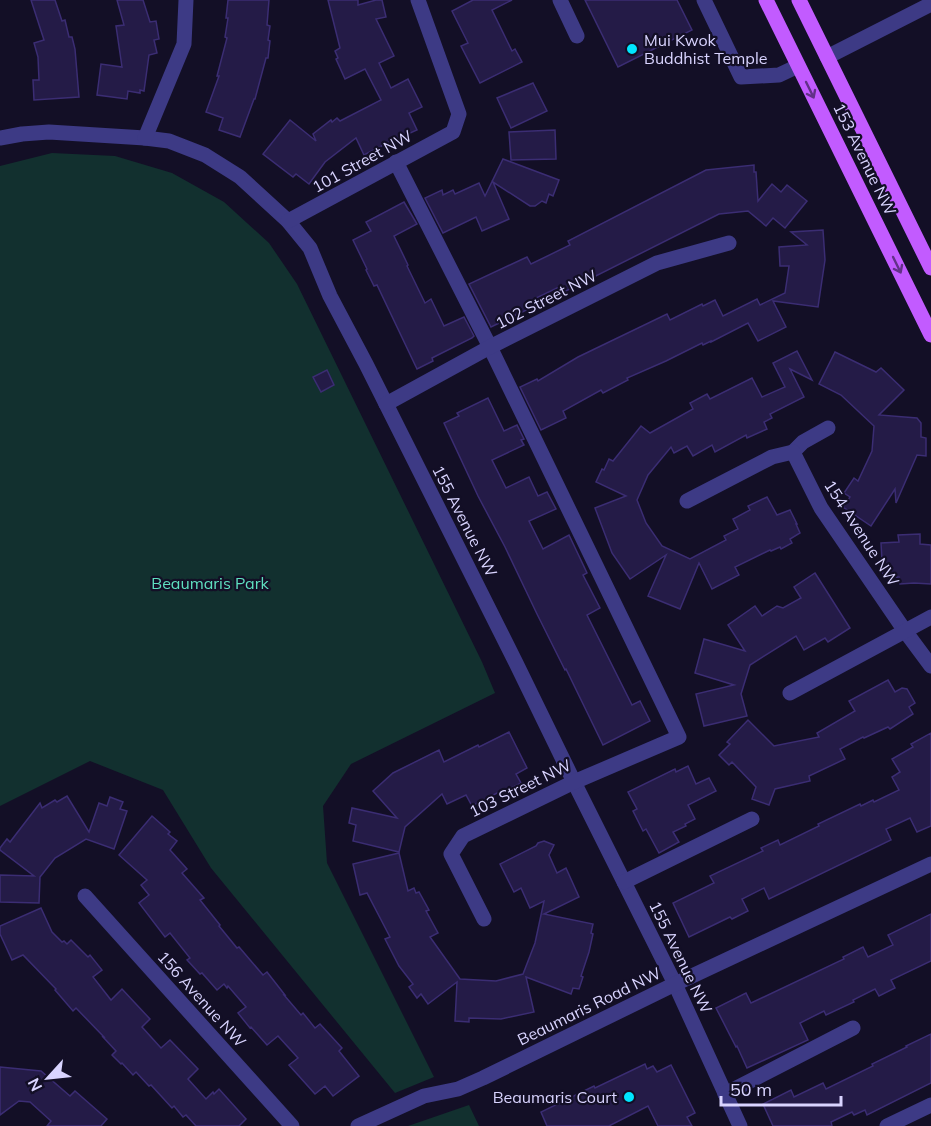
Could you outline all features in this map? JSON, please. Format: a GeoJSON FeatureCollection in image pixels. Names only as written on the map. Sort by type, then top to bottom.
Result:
{"type":"FeatureCollection","features":[{"type":"Feature","properties":{"kind":"main road","name":"153 Avenue NW"},"geometry":{"type":"LineString","coordinates":[[766,0],[931,335]]}},
{"type":"Feature","properties":{"kind":"main road","name":"153 Avenue NW"},"geometry":{"type":"LineString","coordinates":[[798,0],[931,268]]}},
{"type":"Feature","properties":{"kind":"street"},"geometry":{"type":"LineString","coordinates":[[145,138],[184,44],[186,0]]}},
{"type":"Feature","properties":{"kind":"street","name":"101 Street NW"},"geometry":{"type":"LineString","coordinates":[[288,221],[453,132],[459,114],[418,0]]}},
{"type":"Feature","properties":{"kind":"street"},"geometry":{"type":"LineString","coordinates":[[560,0],[577,36]]}},
{"type":"Feature","properties":{"kind":"street"},"geometry":{"type":"LineString","coordinates":[[704,0],[741,77],[779,75],[798,66]]}},
{"type":"Feature","properties":{"kind":"street"},"geometry":{"type":"LineString","coordinates":[[827,57],[931,4]]}},
{"type":"Feature","properties":{"kind":"street","name":"155 Avenue NW"},"geometry":{"type":"LineString","coordinates":[[0,134],[49,132],[169,141],[206,155],[240,177],[288,221],[310,248],[330,296],[675,984],[740,1126]]}},
{"type":"Feature","properties":{"kind":"street"},"geometry":{"type":"LineString","coordinates":[[396,162],[490,347]]}},
{"type":"Feature","properties":{"kind":"street","name":"102 Street NW"},"geometry":{"type":"LineString","coordinates":[[386,404],[490,347],[657,263],[729,243]]}},
{"type":"Feature","properties":{"kind":"street","name":"103 Street NW"},"geometry":{"type":"LineString","coordinates":[[484,919],[451,854],[463,836],[574,782],[680,737],[490,347]]}},
{"type":"Feature","properties":{"kind":"street"},"geometry":{"type":"LineString","coordinates":[[687,501],[772,457],[793,452],[803,442],[828,428]]}},
{"type":"Feature","properties":{"kind":"street","name":"154 Avenue NW"},"geometry":{"type":"LineString","coordinates":[[793,452],[821,508],[931,666]]}},
{"type":"Feature","properties":{"kind":"street"},"geometry":{"type":"LineString","coordinates":[[790,693],[931,617]]}},
{"type":"Feature","properties":{"kind":"street"},"geometry":{"type":"LineString","coordinates":[[624,882],[752,819]]}},
{"type":"Feature","properties":{"kind":"street","name":"Beaumaris Road NW"},"geometry":{"type":"LineString","coordinates":[[358,1126],[424,1096],[458,1089],[483,1078],[675,984],[931,864]]}},
{"type":"Feature","properties":{"kind":"street","name":"156 Avenue NW"},"geometry":{"type":"LineString","coordinates":[[85,896],[292,1126]]}},
{"type":"Feature","properties":{"kind":"street"},"geometry":{"type":"LineString","coordinates":[[725,1094],[853,1028]]}},
{"type":"Feature","properties":{"kind":"street"},"geometry":{"type":"LineString","coordinates":[[887,1126],[931,1106]]}},
{"type":"Feature","properties":{"kind":"green space","name":"Beaumaris Park"},"geometry":{"type":"Polygon","coordinates":[[[52,153],[115,156],[172,173],[224,202],[269,243],[297,284],[482,662],[495,693],[351,764],[323,806],[327,863],[434,1077],[395,1093],[211,868],[163,790],[90,761],[0,806],[0,166],[52,153]]]}},
{"type":"Feature","properties":{"kind":"green space"},"geometry":{"type":"Polygon","coordinates":[[[469,1105],[479,1126],[408,1126],[469,1105]]]}},
{"type":"Feature","properties":{"kind":"building"},"geometry":{"type":"Polygon","coordinates":[[[31,0],[55,0],[62,21],[65,20],[75,49],[79,97],[34,100],[33,80],[39,80],[38,57],[34,43],[44,40],[31,0]]]}},
{"type":"Feature","properties":{"kind":"building"},"geometry":{"type":"Polygon","coordinates":[[[117,0],[143,0],[150,22],[156,21],[159,39],[154,40],[157,53],[149,55],[144,91],[140,90],[140,93],[128,91],[127,99],[97,95],[101,64],[122,67],[116,26],[124,25],[117,0]]]}},
{"type":"Feature","properties":{"kind":"building"},"geometry":{"type":"Polygon","coordinates":[[[228,0],[269,0],[268,58],[266,58],[255,99],[240,137],[219,130],[223,118],[206,112],[219,76],[217,76],[227,38],[225,37],[228,0]]]}},
{"type":"Feature","properties":{"kind":"building"},"geometry":{"type":"Polygon","coordinates":[[[328,0],[358,0],[358,5],[382,0],[386,17],[376,19],[394,56],[379,63],[391,88],[408,79],[422,107],[409,113],[417,130],[364,155],[356,138],[325,162],[309,184],[296,174],[293,177],[263,154],[290,120],[316,141],[313,134],[331,120],[332,122],[337,118],[340,121],[381,100],[365,69],[345,79],[336,59],[338,58],[335,51],[340,48],[328,0]]]}},
{"type":"Feature","properties":{"kind":"building"},"geometry":{"type":"Polygon","coordinates":[[[473,0],[512,0],[492,10],[512,51],[515,49],[522,62],[480,83],[461,46],[468,43],[452,11],[473,0]]]}},
{"type":"Feature","properties":{"kind":"building","name":"Mui Kwok Buddhist Temple"},"geometry":{"type":"Polygon","coordinates":[[[585,0],[677,0],[692,30],[618,67],[585,0]]]}},
{"type":"Feature","properties":{"kind":"building"},"geometry":{"type":"Polygon","coordinates":[[[533,83],[547,111],[511,128],[497,98],[533,83]]]}},
{"type":"Feature","properties":{"kind":"building"},"geometry":{"type":"Polygon","coordinates":[[[555,130],[556,159],[511,160],[509,132],[555,130]]]}},
{"type":"Feature","properties":{"kind":"building"},"geometry":{"type":"Polygon","coordinates":[[[503,159],[559,180],[553,196],[549,194],[546,203],[542,201],[535,206],[530,206],[493,182],[509,219],[482,231],[476,217],[443,233],[425,198],[442,190],[443,195],[453,190],[455,194],[479,183],[485,196],[503,159]]]}},
{"type":"Feature","properties":{"kind":"building"},"geometry":{"type":"Polygon","coordinates":[[[754,165],[758,201],[772,184],[781,192],[787,185],[807,201],[785,228],[773,218],[766,226],[748,211],[719,214],[562,293],[559,287],[536,298],[539,304],[491,327],[469,284],[527,257],[531,264],[570,245],[568,241],[706,170],[754,165]]]}},
{"type":"Feature","properties":{"kind":"building"},"geometry":{"type":"Polygon","coordinates":[[[404,202],[417,224],[394,236],[425,303],[431,299],[444,326],[464,317],[474,336],[432,358],[433,361],[417,369],[353,240],[371,231],[366,222],[404,202]]]}},
{"type":"Feature","properties":{"kind":"building"},"geometry":{"type":"Polygon","coordinates":[[[823,230],[825,260],[818,307],[773,301],[786,327],[758,341],[748,323],[711,342],[703,345],[702,343],[627,378],[628,380],[603,393],[601,390],[563,411],[566,418],[541,430],[520,387],[537,379],[538,381],[578,357],[667,314],[670,320],[715,300],[723,316],[757,299],[760,305],[785,293],[789,266],[780,266],[779,247],[807,245],[791,232],[823,230]]]}},
{"type":"Feature","properties":{"kind":"building"},"geometry":{"type":"Polygon","coordinates":[[[797,351],[812,380],[790,369],[804,397],[770,414],[772,418],[764,422],[767,429],[747,438],[746,435],[715,452],[712,445],[693,456],[687,446],[674,453],[671,447],[648,475],[637,500],[646,523],[662,546],[690,559],[726,540],[724,536],[738,529],[733,519],[750,510],[748,506],[767,497],[777,515],[790,510],[800,533],[790,539],[792,543],[781,549],[780,547],[770,550],[735,567],[739,575],[712,589],[699,563],[680,609],[648,596],[666,555],[630,579],[612,553],[595,508],[626,496],[596,482],[602,469],[604,470],[609,459],[613,461],[641,426],[650,433],[693,409],[690,403],[707,394],[710,399],[752,378],[762,397],[785,387],[773,363],[797,351]]]}},
{"type":"Feature","properties":{"kind":"building"},"geometry":{"type":"Polygon","coordinates":[[[835,352],[876,372],[881,368],[904,390],[879,415],[917,418],[921,423],[921,437],[926,438],[926,456],[917,455],[896,503],[895,489],[871,526],[843,507],[850,497],[844,493],[854,478],[858,481],[872,451],[874,426],[841,395],[819,384],[835,352]]]}},
{"type":"Feature","properties":{"kind":"building"},"geometry":{"type":"Polygon","coordinates":[[[327,370],[334,385],[321,392],[313,377],[327,370]]]}},
{"type":"Feature","properties":{"kind":"building"},"geometry":{"type":"Polygon","coordinates":[[[488,398],[504,431],[517,425],[524,439],[521,440],[524,445],[492,460],[506,488],[529,477],[538,496],[547,492],[556,509],[529,521],[543,549],[569,535],[587,573],[583,575],[600,608],[587,615],[632,705],[640,701],[650,721],[603,745],[478,496],[444,423],[459,416],[457,413],[488,398]]]}},
{"type":"Feature","properties":{"kind":"building"},"geometry":{"type":"Polygon","coordinates":[[[920,534],[920,544],[931,545],[931,584],[900,584],[899,577],[883,578],[881,543],[899,542],[898,535],[920,534]]]}},
{"type":"Feature","properties":{"kind":"building"},"geometry":{"type":"Polygon","coordinates":[[[815,573],[850,628],[828,642],[825,638],[804,650],[796,636],[750,665],[741,694],[747,716],[704,726],[696,694],[734,685],[695,673],[704,639],[745,651],[728,625],[755,606],[762,616],[777,606],[783,608],[801,598],[794,587],[815,573]]]}},
{"type":"Feature","properties":{"kind":"building"},"geometry":{"type":"Polygon","coordinates":[[[888,680],[895,692],[902,688],[907,689],[915,703],[909,707],[913,714],[890,729],[888,727],[863,737],[840,749],[845,759],[809,776],[810,781],[775,789],[769,805],[752,799],[756,787],[732,762],[729,765],[719,755],[730,744],[727,742],[748,720],[774,746],[819,737],[817,733],[855,711],[849,701],[888,680]]]}},
{"type":"Feature","properties":{"kind":"building"},"geometry":{"type":"Polygon","coordinates":[[[509,732],[527,768],[516,774],[521,783],[472,806],[466,795],[447,804],[442,794],[405,827],[399,852],[353,841],[356,825],[349,823],[352,808],[397,818],[373,791],[393,773],[439,750],[444,762],[509,732]]]}},
{"type":"Feature","properties":{"kind":"building"},"geometry":{"type":"Polygon","coordinates":[[[931,733],[931,826],[917,832],[910,818],[886,829],[891,840],[769,899],[764,888],[742,899],[748,911],[689,937],[673,903],[714,883],[710,876],[763,851],[761,848],[778,840],[780,845],[860,804],[861,806],[873,800],[874,802],[899,790],[892,777],[900,772],[892,759],[913,747],[911,744],[931,733]]]}},
{"type":"Feature","properties":{"kind":"building"},"geometry":{"type":"Polygon","coordinates":[[[688,766],[696,784],[709,778],[716,791],[688,805],[695,819],[673,832],[679,842],[659,853],[646,829],[643,831],[633,811],[637,809],[628,792],[675,769],[676,772],[688,766]]]}},
{"type":"Feature","properties":{"kind":"building"},"geometry":{"type":"Polygon","coordinates":[[[67,796],[89,832],[99,803],[107,806],[110,797],[123,802],[120,809],[127,811],[114,849],[86,839],[55,858],[40,877],[39,903],[0,902],[0,875],[34,876],[0,848],[7,839],[10,842],[40,803],[42,808],[67,796]]]}},
{"type":"Feature","properties":{"kind":"building"},"geometry":{"type":"Polygon","coordinates":[[[152,816],[177,841],[170,850],[187,869],[182,873],[204,898],[200,900],[237,948],[239,947],[263,975],[267,972],[301,1015],[303,1013],[315,1028],[320,1024],[342,1048],[339,1051],[359,1076],[333,1096],[325,1086],[315,1094],[289,1065],[298,1058],[278,1036],[267,1045],[238,1013],[246,1007],[228,986],[227,988],[224,984],[217,990],[187,960],[190,958],[170,933],[165,937],[139,903],[149,895],[141,885],[147,880],[119,855],[152,816]]]}},
{"type":"Feature","properties":{"kind":"building"},"geometry":{"type":"Polygon","coordinates":[[[544,841],[554,845],[549,855],[557,873],[566,868],[579,897],[544,914],[593,924],[591,933],[593,934],[579,989],[573,988],[571,994],[526,977],[534,1012],[501,1019],[469,1018],[469,1022],[455,1021],[457,982],[428,1004],[421,994],[417,998],[409,987],[413,984],[399,966],[385,939],[390,937],[367,893],[360,895],[353,864],[399,853],[408,891],[414,888],[416,893],[419,892],[438,933],[430,937],[460,979],[496,981],[523,974],[535,943],[544,901],[530,908],[521,888],[514,892],[500,864],[544,841]]]}},
{"type":"Feature","properties":{"kind":"building"},"geometry":{"type":"Polygon","coordinates":[[[41,908],[52,932],[62,942],[67,944],[71,940],[88,957],[90,955],[102,970],[93,977],[111,1000],[122,989],[150,1019],[142,1027],[161,1048],[170,1040],[198,1069],[188,1079],[206,1099],[219,1089],[246,1119],[239,1126],[196,1126],[186,1115],[183,1117],[151,1085],[149,1086],[136,1072],[133,1075],[112,1055],[116,1051],[104,1037],[76,1008],[73,1011],[56,989],[23,955],[12,960],[0,934],[0,926],[41,908]]]}},
{"type":"Feature","properties":{"kind":"building"},"geometry":{"type":"Polygon","coordinates":[[[931,914],[931,961],[891,980],[895,988],[879,996],[875,989],[826,1015],[824,1011],[800,1023],[808,1040],[747,1068],[716,1008],[746,993],[751,1003],[844,959],[843,957],[863,947],[868,957],[893,945],[888,935],[931,914]]]}},
{"type":"Feature","properties":{"kind":"building"},"geometry":{"type":"Polygon","coordinates":[[[931,1034],[931,1083],[867,1115],[865,1110],[854,1115],[852,1112],[831,1122],[832,1126],[773,1126],[763,1104],[791,1090],[794,1097],[823,1083],[826,1089],[931,1034]]]}},
{"type":"Feature","properties":{"kind":"building","name":"Beaumaris Court"},"geometry":{"type":"Polygon","coordinates":[[[645,1064],[647,1069],[653,1066],[657,1072],[671,1065],[695,1113],[687,1117],[692,1126],[658,1126],[648,1106],[609,1126],[547,1126],[541,1112],[645,1064]]]}},
{"type":"Feature","properties":{"kind":"building"},"geometry":{"type":"Polygon","coordinates":[[[0,1067],[41,1071],[70,1096],[75,1091],[107,1119],[101,1126],[47,1126],[51,1121],[30,1102],[19,1101],[0,1115],[0,1067]]]}},
{"type":"Feature","properties":{"kind":"place","name":"Mui Kwok Buddhist Temple"},"geometry":{"type":"Point","coordinates":[632,49]}},
{"type":"Feature","properties":{"kind":"place","name":"Beaumaris Court"},"geometry":{"type":"Point","coordinates":[629,1097]}}]}
